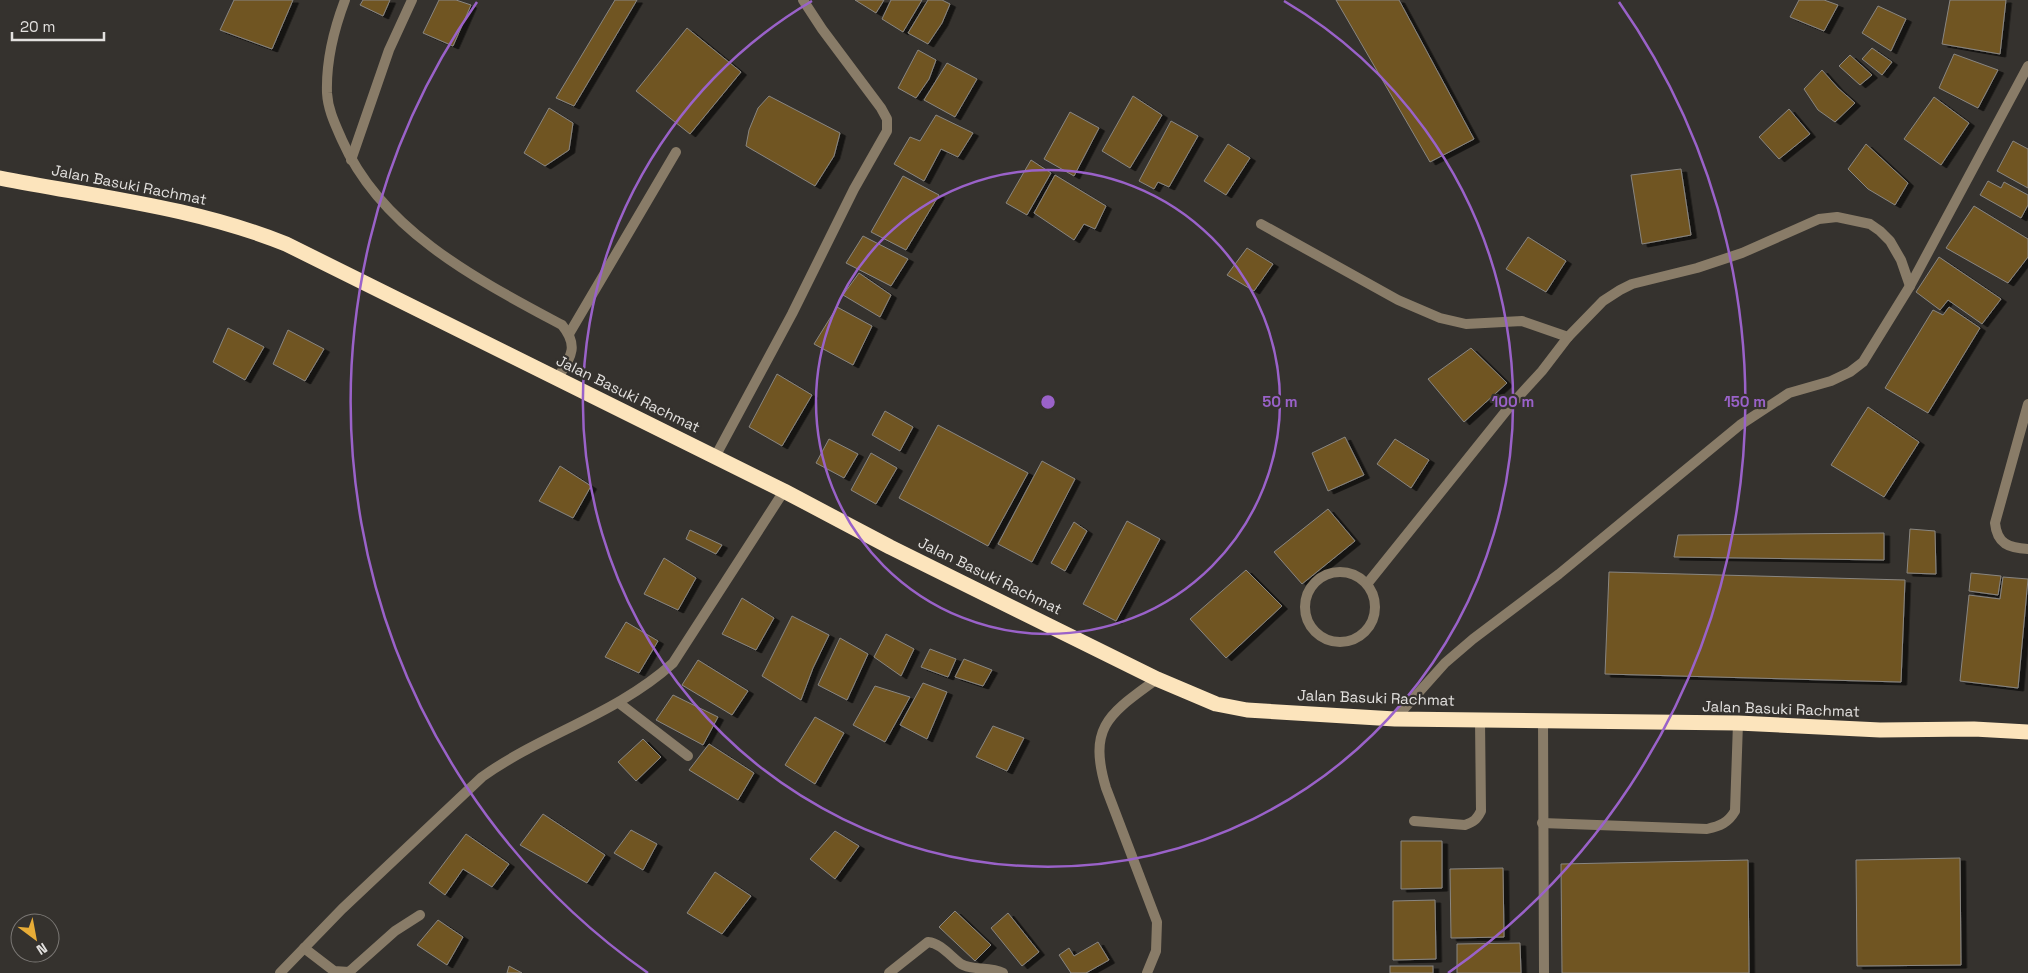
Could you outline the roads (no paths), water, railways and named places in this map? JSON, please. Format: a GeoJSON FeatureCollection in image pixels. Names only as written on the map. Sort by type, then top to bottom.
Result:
{"type":"FeatureCollection","features":[{"type":"Feature","properties":{"kind":"highway","name":"Jalan Basuki Rachmat"},"geometry":{"type":"LineString","coordinates":[[0,178],[156,205],[257,232],[286,244],[784,491],[890,547],[1157,678],[1216,704],[1238,708],[1395,719],[1738,724],[1880,730],[1974,729],[2028,732]]}},
{"type":"Feature","properties":{"kind":"street"},"geometry":{"type":"LineString","coordinates":[[345,0],[327,68],[328,94],[332,117],[351,160],[379,198],[403,222],[475,278],[562,325],[572,341],[572,354],[557,379]]}},
{"type":"Feature","properties":{"kind":"street"},"geometry":{"type":"LineString","coordinates":[[351,160],[390,50],[412,0]]}},
{"type":"Feature","properties":{"kind":"street"},"geometry":{"type":"LineString","coordinates":[[715,457],[792,314],[854,189],[887,131],[887,119],[881,108],[822,29],[803,0]]}},
{"type":"Feature","properties":{"kind":"street"},"geometry":{"type":"LineString","coordinates":[[1395,719],[1445,663],[1473,639],[1581,557],[1740,425],[1789,393],[1831,381],[1850,372],[1863,362],[1910,286],[2028,66]]}},
{"type":"Feature","properties":{"kind":"street"},"geometry":{"type":"LineString","coordinates":[[569,334],[676,152]]}},
{"type":"Feature","properties":{"kind":"street"},"geometry":{"type":"LineString","coordinates":[[1367,584],[1568,337],[1603,301],[1632,284],[1697,268],[1742,253],[1819,219],[1838,217],[1870,224],[1890,241],[1910,286]]}},
{"type":"Feature","properties":{"kind":"street"},"geometry":{"type":"LineString","coordinates":[[1261,224],[1315,252],[1398,300],[1440,318],[1466,324],[1522,321],[1568,337]]}},
{"type":"Feature","properties":{"kind":"street"},"geometry":{"type":"LineString","coordinates":[[2028,404],[1995,523],[1996,535],[2008,546],[2028,550]]}},
{"type":"Feature","properties":{"kind":"street"},"geometry":{"type":"LineString","coordinates":[[280,973],[342,908],[482,777],[507,760],[619,703],[656,678],[678,656],[784,491]]}},
{"type":"Feature","properties":{"kind":"street"},"geometry":{"type":"LineString","coordinates":[[1334,572],[1346,572],[1358,576],[1367,584],[1374,594],[1376,606],[1374,618],[1368,629],[1358,637],[1347,641],[1335,642],[1323,637],[1314,630],[1307,619],[1305,607],[1307,595],[1313,585],[1322,577],[1334,572]]}},
{"type":"Feature","properties":{"kind":"street"},"geometry":{"type":"LineString","coordinates":[[1147,973],[1156,951],[1157,922],[1106,788],[1099,765],[1098,747],[1105,724],[1114,713],[1157,678]]}},
{"type":"Feature","properties":{"kind":"street"},"geometry":{"type":"LineString","coordinates":[[619,703],[688,756]]}},
{"type":"Feature","properties":{"kind":"street"},"geometry":{"type":"LineString","coordinates":[[1414,822],[1465,825],[1473,822],[1478,817],[1481,811],[1480,720]]}},
{"type":"Feature","properties":{"kind":"street"},"geometry":{"type":"LineString","coordinates":[[1543,720],[1544,973]]}},
{"type":"Feature","properties":{"kind":"street"},"geometry":{"type":"LineString","coordinates":[[1542,823],[1707,829],[1719,826],[1729,820],[1735,811],[1738,724]]}},
{"type":"Feature","properties":{"kind":"street"},"geometry":{"type":"LineString","coordinates":[[304,948],[334,971],[349,972],[395,931],[420,916]]}},
{"type":"Feature","properties":{"kind":"street"},"geometry":{"type":"LineString","coordinates":[[889,973],[928,942],[936,944],[962,965],[996,969],[1003,973]]}}]}
